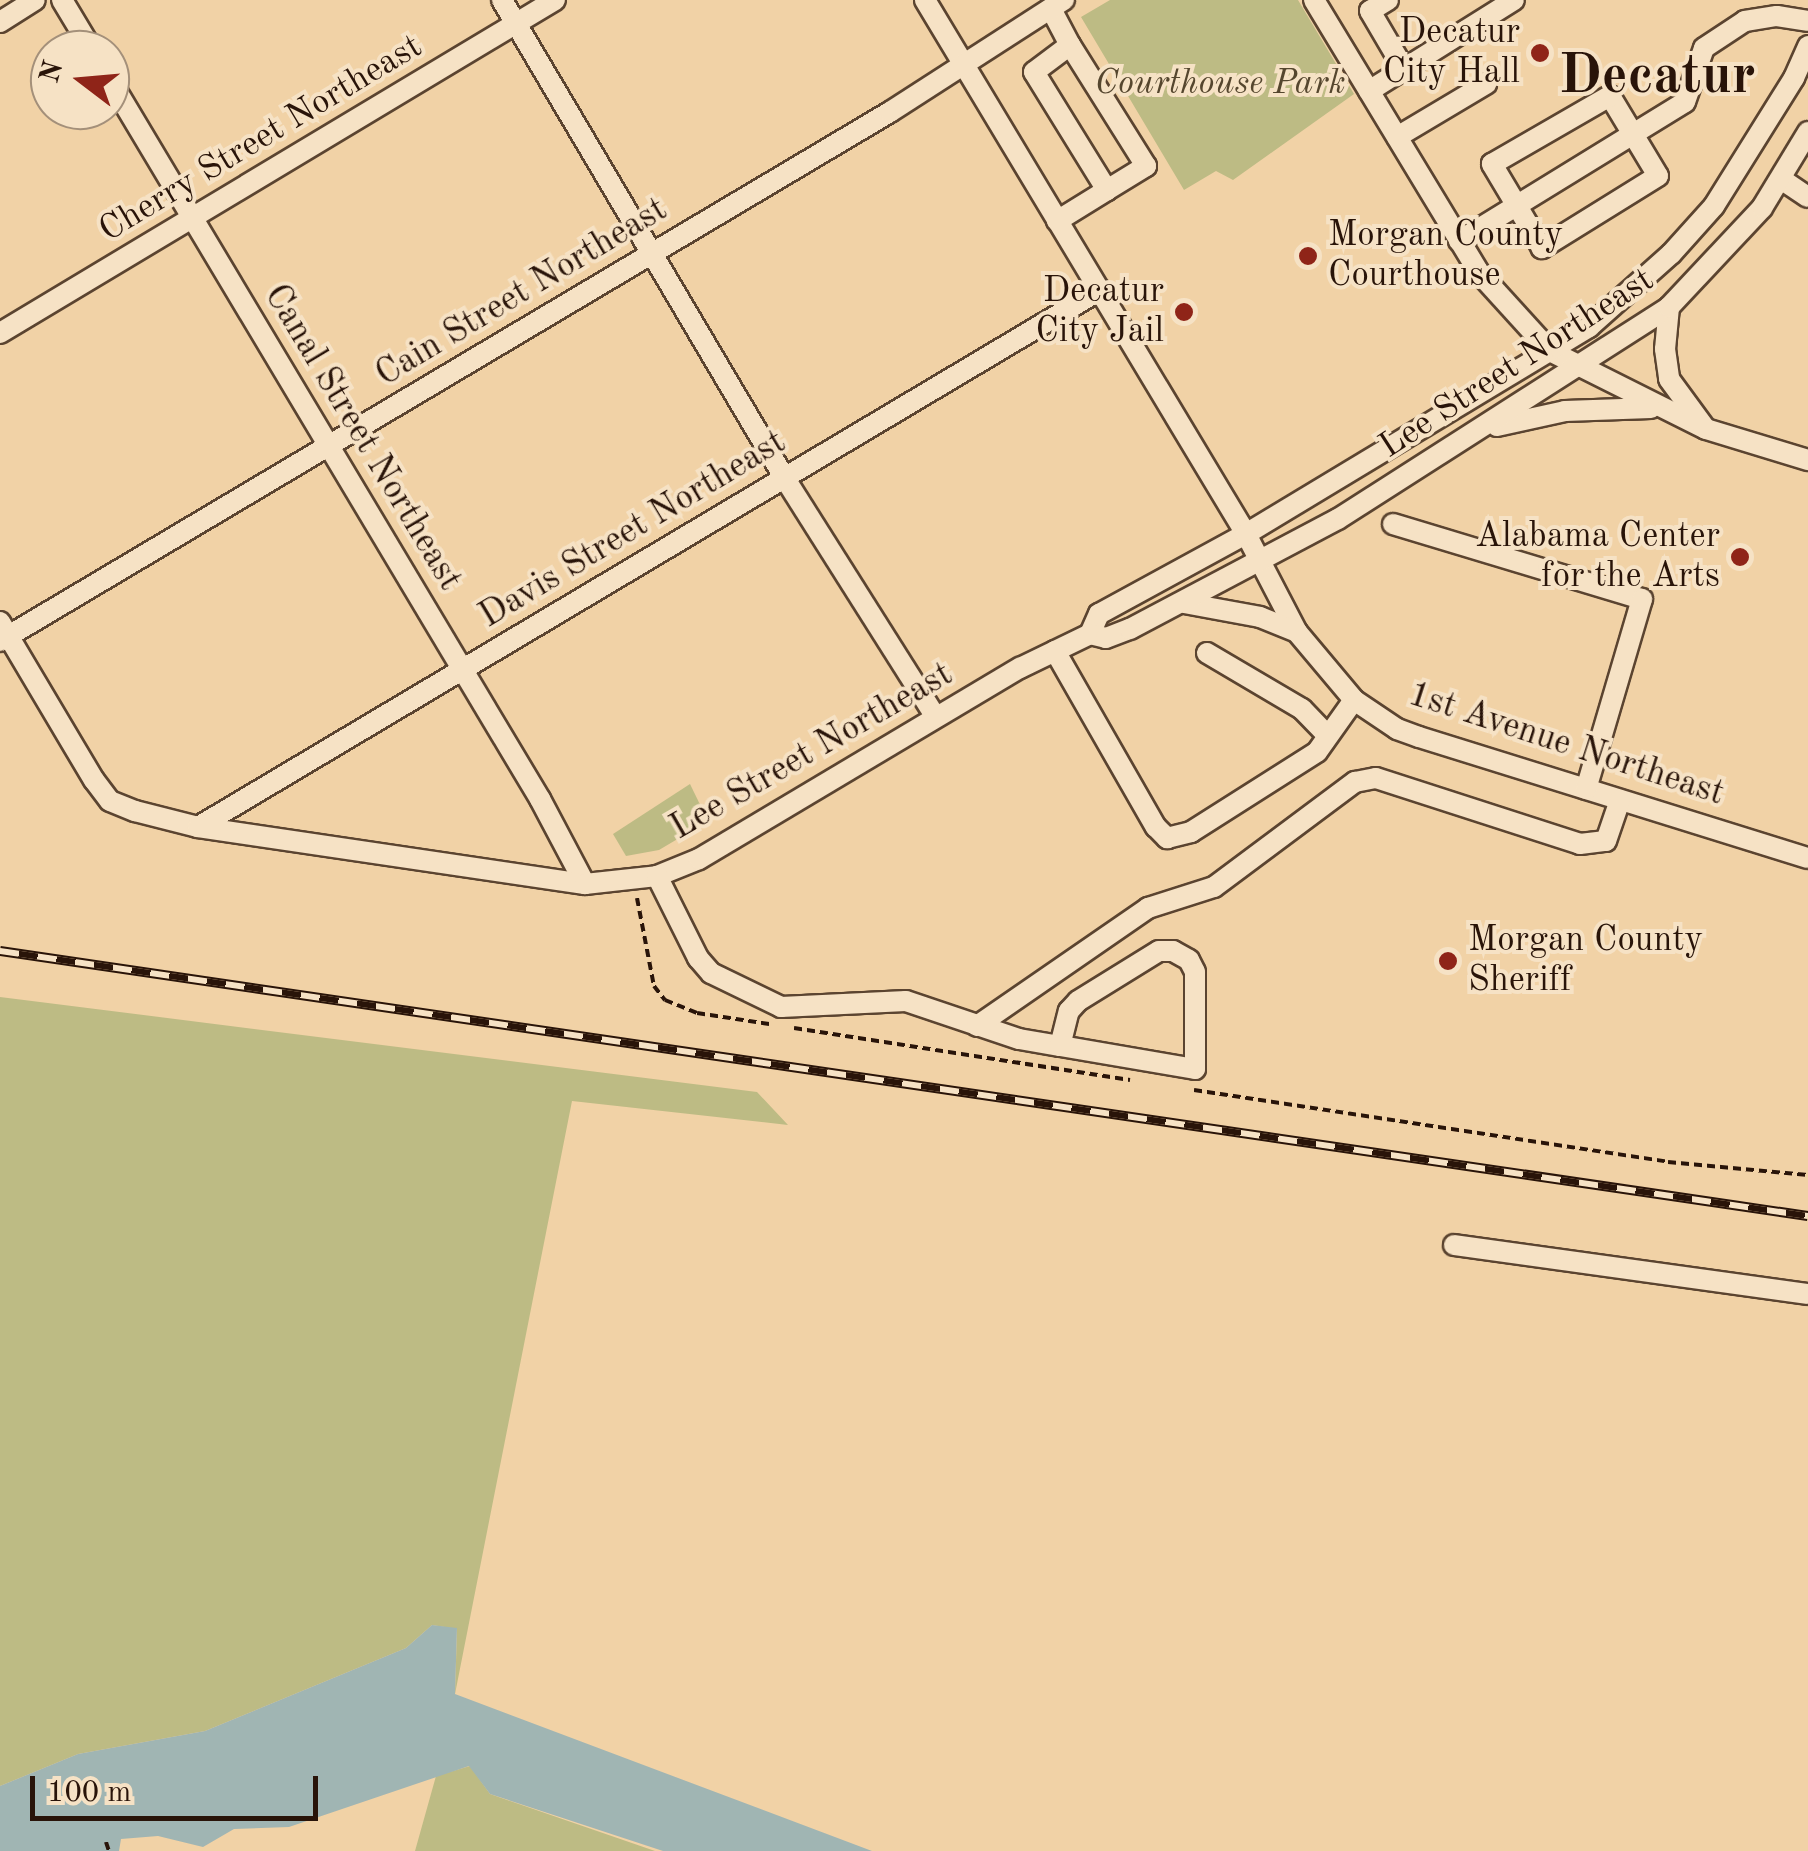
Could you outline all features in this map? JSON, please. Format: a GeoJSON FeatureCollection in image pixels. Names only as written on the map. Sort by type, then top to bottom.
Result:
{"type":"FeatureCollection","features":[{"type":"Feature","properties":{"kind":"street"},"geometry":{"type":"LineString","coordinates":[[0,22],[35,0]]}},
{"type":"Feature","properties":{"kind":"street"},"geometry":{"type":"LineString","coordinates":[[62,0],[80,30]]}},
{"type":"Feature","properties":{"kind":"street"},"geometry":{"type":"LineString","coordinates":[[502,0],[784,477],[936,717]]}},
{"type":"Feature","properties":{"kind":"street","name":"Cherry Street Northeast"},"geometry":{"type":"LineString","coordinates":[[0,334],[556,0]]}},
{"type":"Feature","properties":{"kind":"street"},"geometry":{"type":"LineString","coordinates":[[924,0],[965,61],[1261,560]]}},
{"type":"Feature","properties":{"kind":"street"},"geometry":{"type":"LineString","coordinates":[[1314,0],[1459,241],[1492,289],[1550,352],[1655,408],[1706,430],[1808,460]]}},
{"type":"Feature","properties":{"kind":"street"},"geometry":{"type":"LineString","coordinates":[[1388,0],[1370,11],[1404,69]]}},
{"type":"Feature","properties":{"kind":"street"},"geometry":{"type":"LineString","coordinates":[[1369,91],[1514,0]]}},
{"type":"Feature","properties":{"kind":"street"},"geometry":{"type":"LineString","coordinates":[[1057,4],[1070,45],[1146,166],[1057,221]]}},
{"type":"Feature","properties":{"kind":"street","name":"Cain Street Northeast"},"geometry":{"type":"LineString","coordinates":[[3,633],[329,446],[890,112],[1057,4]]}},
{"type":"Feature","properties":{"kind":"street"},"geometry":{"type":"LineString","coordinates":[[1459,241],[1685,102],[1704,48],[1745,21],[1778,16],[1808,22]]}},
{"type":"Feature","properties":{"kind":"street"},"geometry":{"type":"LineString","coordinates":[[1070,45],[1034,72],[1106,190]]}},
{"type":"Feature","properties":{"kind":"street","name":"Lee Street Northeast"},"geometry":{"type":"LineString","coordinates":[[3,633],[110,800],[135,812],[198,826],[585,884],[657,876],[699,859],[936,717],[1090,634],[1099,614],[1246,534],[1590,327],[1670,254],[1714,206],[1794,78],[1808,46]]}},
{"type":"Feature","properties":{"kind":"street"},"geometry":{"type":"LineString","coordinates":[[1398,137],[1486,84]]}},
{"type":"Feature","properties":{"kind":"street"},"geometry":{"type":"LineString","coordinates":[[1610,96],[1635,132],[1658,176],[1542,248],[1492,164],[1610,96]]}},
{"type":"Feature","properties":{"kind":"street","name":"Canal Street Northeast"},"geometry":{"type":"LineString","coordinates":[[130,114],[462,669],[585,884]]}},
{"type":"Feature","properties":{"kind":"street","name":"Lee Street Northeast"},"geometry":{"type":"LineString","coordinates":[[1090,634],[1106,638],[1184,603],[1261,560],[1480,430],[1668,307],[1736,239],[1780,179],[1808,132]]}},
{"type":"Feature","properties":{"kind":"street"},"geometry":{"type":"LineString","coordinates":[[1780,179],[1808,197]]}},
{"type":"Feature","properties":{"kind":"street","name":"Davis Street Northeast"},"geometry":{"type":"LineString","coordinates":[[198,826],[1100,290]]}},
{"type":"Feature","properties":{"kind":"street"},"geometry":{"type":"LineString","coordinates":[[1668,307],[1665,349],[1670,379],[1706,430]]}},
{"type":"Feature","properties":{"kind":"street"},"geometry":{"type":"LineString","coordinates":[[1480,430],[1565,411],[1655,408]]}},
{"type":"Feature","properties":{"kind":"street"},"geometry":{"type":"LineString","coordinates":[[1393,524],[1642,598],[1586,789]]}},
{"type":"Feature","properties":{"kind":"street","name":"1st Avenue Northeast"},"geometry":{"type":"LineString","coordinates":[[1261,560],[1297,632],[1354,700],[1397,729],[1808,858]]}},
{"type":"Feature","properties":{"kind":"street"},"geometry":{"type":"LineString","coordinates":[[1184,603],[1260,617],[1297,632]]}},
{"type":"Feature","properties":{"kind":"street"},"geometry":{"type":"LineString","coordinates":[[1055,651],[1156,827],[1167,838],[1191,832],[1317,752],[1354,700]]}},
{"type":"Feature","properties":{"kind":"street"},"geometry":{"type":"LineString","coordinates":[[1207,654],[1302,709],[1328,736]]}},
{"type":"Feature","properties":{"kind":"street"},"geometry":{"type":"LineString","coordinates":[[977,1026],[1148,908],[1214,888],[1355,782],[1376,778],[1580,844],[1606,841],[1620,800]]}},
{"type":"Feature","properties":{"kind":"street"},"geometry":{"type":"LineString","coordinates":[[657,876],[704,966],[763,1001],[798,1008],[906,1002],[977,1026],[1060,1046],[1195,1069],[1195,972],[1188,960],[1173,951],[1159,951],[1078,1001],[1069,1011],[1060,1046]]}},
{"type":"Feature","properties":{"kind":"street"},"geometry":{"type":"LineString","coordinates":[[1454,1245],[1808,1294]]}},
{"type":"Feature","properties":{"kind":"path"},"geometry":{"type":"LineString","coordinates":[[1765,1170],[1808,1175]]}},
{"type":"Feature","properties":{"kind":"path"},"geometry":{"type":"LineString","coordinates":[[106,1842],[109,1851]]}},
{"type":"Feature","properties":{"kind":"green space","name":"Courthouse Park"},"geometry":{"type":"Polygon","coordinates":[[[1110,0],[1298,0],[1354,94],[1233,180],[1216,171],[1184,190],[1081,17],[1110,0]]]}},
{"type":"Feature","properties":{"kind":"green space"},"geometry":{"type":"Polygon","coordinates":[[[690,784],[708,821],[659,850],[626,856],[613,834],[690,784]]]}},
{"type":"Feature","properties":{"kind":"green space"},"geometry":{"type":"Polygon","coordinates":[[[0,997],[757,1092],[788,1125],[572,1101],[455,1694],[457,1629],[432,1625],[406,1648],[205,1731],[78,1754],[0,1786],[0,997]]]}},
{"type":"Feature","properties":{"kind":"green space"},"geometry":{"type":"Polygon","coordinates":[[[470,1766],[490,1794],[655,1851],[415,1851],[436,1776],[470,1766]]]}},
{"type":"Feature","properties":{"kind":"shaded area"},"geometry":{"type":"Polygon","coordinates":[[[432,1625],[457,1628],[455,1694],[872,1851],[663,1851],[490,1794],[469,1766],[289,1827],[234,1829],[203,1847],[158,1836],[121,1839],[119,1851],[0,1851],[0,1786],[78,1754],[205,1731],[406,1648],[432,1625]]]}},
{"type":"Feature","properties":{"kind":"railway"},"geometry":{"type":"LineString","coordinates":[[0,951],[1808,1216]]}},
{"type":"Feature","properties":{"kind":"place","name":"Decatur City Hall"},"geometry":{"type":"Point","coordinates":[1540,53]}},
{"type":"Feature","properties":{"kind":"place","name":"Morgan County Courthouse"},"geometry":{"type":"Point","coordinates":[1308,256]}},
{"type":"Feature","properties":{"kind":"place","name":"Decatur City Jail"},"geometry":{"type":"Point","coordinates":[1184,312]}},
{"type":"Feature","properties":{"kind":"place","name":"Alabama Center for the Arts"},"geometry":{"type":"Point","coordinates":[1740,557]}},
{"type":"Feature","properties":{"kind":"place","name":"Morgan County Sheriff"},"geometry":{"type":"Point","coordinates":[1448,961]}},
{"type":"Feature","properties":{"kind":"district","name":"Decatur"},"geometry":{"type":"Point","coordinates":[1657,78]}}]}
